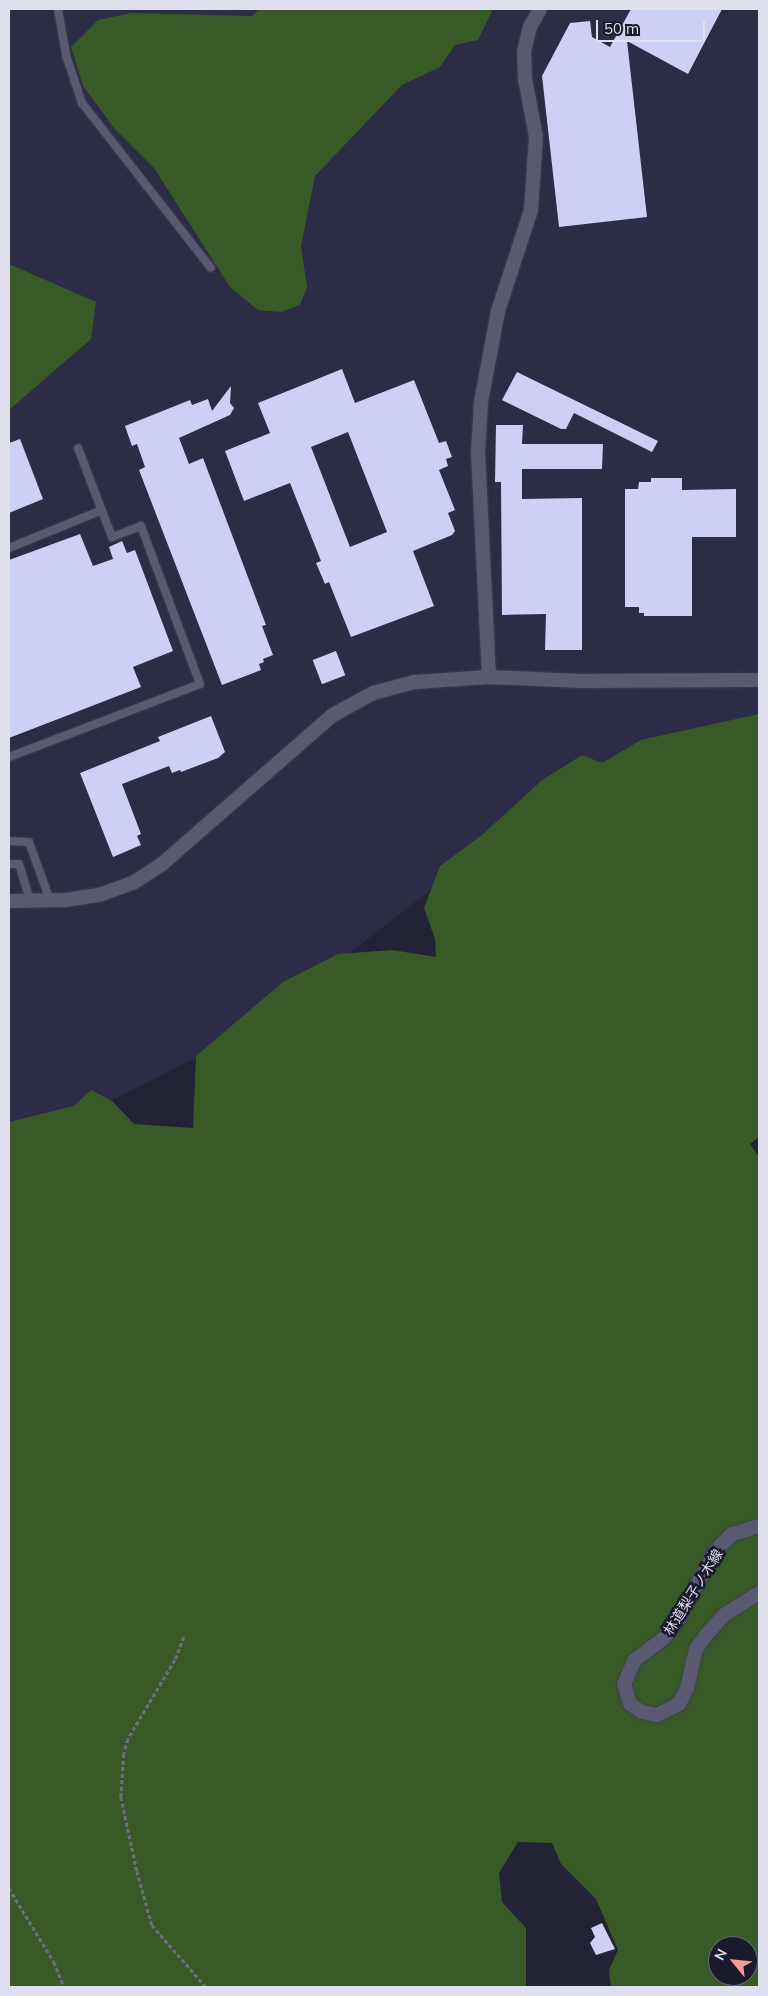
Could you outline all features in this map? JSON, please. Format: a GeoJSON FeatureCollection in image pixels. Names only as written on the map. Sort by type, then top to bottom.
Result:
{"type":"FeatureCollection","features":[{"type":"Feature","properties":{"kind":"street"},"geometry":{"type":"LineString","coordinates":[[490,676],[478,452],[481,402],[498,311],[531,210],[536,138],[525,78],[524,51],[530,27],[540,9]]}},
{"type":"Feature","properties":{"kind":"street"},"geometry":{"type":"LineString","coordinates":[[9,901],[50,900],[102,894],[133,883],[162,864],[333,714],[372,693],[415,682],[490,676],[581,681],[759,680]]}},
{"type":"Feature","properties":{"kind":"street","name":"林道梨子ノ木線"},"geometry":{"type":"LineString","coordinates":[[759,1526],[732,1534],[716,1550],[675,1625],[664,1638],[634,1661],[624,1684],[630,1704],[636,1710],[657,1715],[679,1704],[687,1688],[696,1649],[724,1615],[759,1593]]}},
{"type":"Feature","properties":{"kind":"lane"},"geometry":{"type":"LineString","coordinates":[[58,9],[66,55],[82,103],[211,268]]}},
{"type":"Feature","properties":{"kind":"lane"},"geometry":{"type":"LineString","coordinates":[[9,757],[200,684],[142,526],[112,537],[78,448]]}},
{"type":"Feature","properties":{"kind":"lane"},"geometry":{"type":"LineString","coordinates":[[9,548],[102,510]]}},
{"type":"Feature","properties":{"kind":"lane"},"geometry":{"type":"LineString","coordinates":[[9,841],[29,842],[50,900]]}},
{"type":"Feature","properties":{"kind":"lane"},"geometry":{"type":"LineString","coordinates":[[9,864],[19,864],[30,901]]}},
{"type":"Feature","properties":{"kind":"path"},"geometry":{"type":"LineString","coordinates":[[184,1637],[175,1660],[128,1739],[124,1754],[121,1798],[137,1872],[152,1925],[206,1987]]}},
{"type":"Feature","properties":{"kind":"path"},"geometry":{"type":"LineString","coordinates":[[9,1888],[54,1962],[64,1987]]}},
{"type":"Feature","properties":{"kind":"shaded area"},"geometry":{"type":"Polygon","coordinates":[[[9,9],[759,9],[759,728],[554,795],[247,1032],[98,1107],[9,1133],[9,9]]]}},
{"type":"Feature","properties":{"kind":"green space"},"geometry":{"type":"Polygon","coordinates":[[[259,9],[493,9],[478,40],[455,45],[440,67],[402,85],[315,176],[301,246],[307,287],[300,305],[282,312],[258,310],[230,287],[154,168],[114,128],[83,86],[71,47],[98,20],[131,13],[252,16],[259,9]]]}},
{"type":"Feature","properties":{"kind":"green space"},"geometry":{"type":"Polygon","coordinates":[[[9,264],[96,302],[91,339],[9,410],[9,264]]]}},
{"type":"Feature","properties":{"kind":"green space"},"geometry":{"type":"Polygon","coordinates":[[[759,714],[759,1137],[750,1144],[759,1157],[759,1987],[611,1987],[609,1970],[618,1950],[596,1899],[561,1864],[552,1843],[518,1842],[499,1873],[502,1902],[526,1928],[526,1987],[9,1987],[9,1122],[74,1106],[91,1090],[112,1101],[134,1124],[193,1128],[196,1056],[283,982],[338,954],[392,950],[436,957],[435,939],[424,908],[440,866],[482,835],[541,781],[582,755],[602,763],[641,740],[759,714]]]}},
{"type":"Feature","properties":{"kind":"building"},"geometry":{"type":"Polygon","coordinates":[[[631,9],[722,9],[688,74],[627,41],[647,217],[559,227],[542,76],[570,23],[590,21],[592,37],[610,47],[631,9]]]}},
{"type":"Feature","properties":{"kind":"building"},"geometry":{"type":"Polygon","coordinates":[[[342,369],[355,403],[414,380],[439,443],[446,441],[452,457],[446,459],[448,466],[439,470],[455,510],[448,513],[455,531],[452,535],[413,551],[434,606],[351,637],[329,582],[325,584],[316,563],[321,561],[290,483],[244,501],[225,451],[270,433],[258,403],[342,369]],[[348,432],[311,447],[350,547],[387,532],[348,432]]]}},
{"type":"Feature","properties":{"kind":"building"},"geometry":{"type":"Polygon","coordinates":[[[517,372],[658,441],[652,452],[574,413],[566,429],[561,429],[502,400],[517,372]]]}},
{"type":"Feature","properties":{"kind":"building"},"geometry":{"type":"Polygon","coordinates":[[[231,386],[230,403],[234,408],[230,415],[179,438],[189,464],[203,458],[266,625],[262,626],[273,655],[263,659],[264,662],[259,664],[261,670],[222,685],[139,470],[145,467],[137,444],[132,446],[125,426],[190,400],[192,405],[208,399],[212,411],[231,386]]]}},
{"type":"Feature","properties":{"kind":"building"},"geometry":{"type":"Polygon","coordinates":[[[496,425],[523,425],[522,444],[603,444],[602,469],[522,469],[522,499],[582,498],[582,650],[545,650],[546,614],[502,615],[501,482],[495,482],[496,425]]]}},
{"type":"Feature","properties":{"kind":"building"},"geometry":{"type":"Polygon","coordinates":[[[20,439],[43,499],[9,513],[9,443],[20,439]]]}},
{"type":"Feature","properties":{"kind":"building"},"geometry":{"type":"Polygon","coordinates":[[[651,478],[682,478],[682,490],[736,489],[736,537],[692,537],[692,616],[644,616],[644,613],[639,613],[639,607],[625,607],[625,489],[638,489],[639,482],[651,482],[651,478]]]}},
{"type":"Feature","properties":{"kind":"building"},"geometry":{"type":"Polygon","coordinates":[[[80,534],[93,566],[113,559],[109,547],[122,541],[127,553],[135,550],[173,651],[133,667],[141,687],[9,738],[9,560],[80,534]]]}},
{"type":"Feature","properties":{"kind":"building"},"geometry":{"type":"Polygon","coordinates":[[[336,651],[345,675],[322,684],[313,660],[336,651]]]}},
{"type":"Feature","properties":{"kind":"building"},"geometry":{"type":"Polygon","coordinates":[[[211,716],[225,752],[218,758],[181,772],[180,770],[172,773],[169,766],[122,784],[141,834],[137,836],[141,845],[113,857],[80,773],[160,741],[158,737],[211,716]]]}},
{"type":"Feature","properties":{"kind":"building"},"geometry":{"type":"Polygon","coordinates":[[[602,1923],[615,1949],[596,1955],[590,1943],[595,1937],[591,1928],[602,1923]]]}}]}
